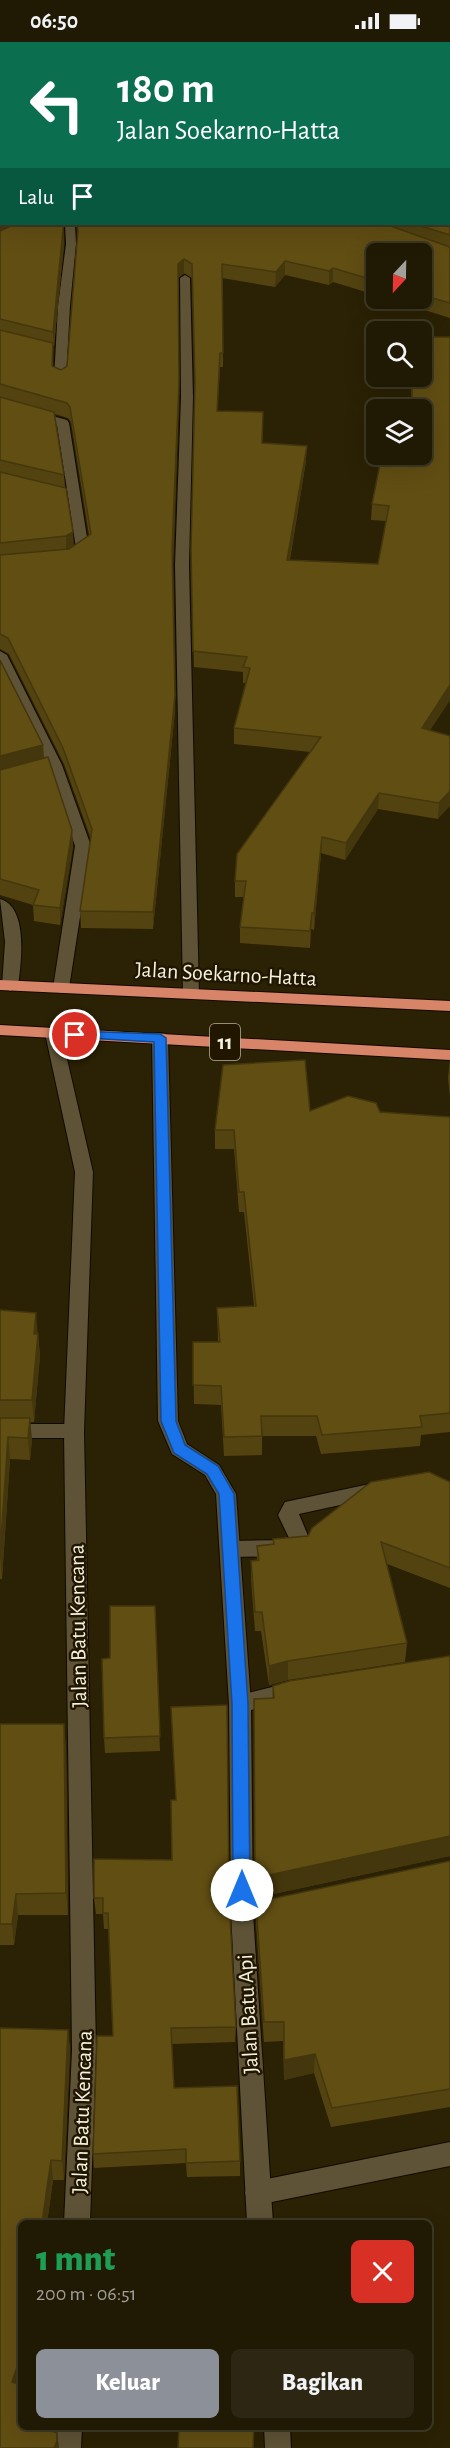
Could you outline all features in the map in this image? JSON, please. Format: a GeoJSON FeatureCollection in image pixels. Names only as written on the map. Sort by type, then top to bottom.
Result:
{"type":"FeatureCollection","features":[{"type":"Feature","properties":{"kind":"highway","name":"Jalan Soekarno-Hatta"},"geometry":{"type":"LineString","coordinates":[[5,985],[450,1006]]}},
{"type":"Feature","properties":{"kind":"highway","name":"11"},"geometry":{"type":"LineString","coordinates":[[0,1030],[450,1055]]}},
{"type":"Feature","properties":{"kind":"street"},"geometry":{"type":"LineString","coordinates":[[60,379],[57,353],[71,244],[69,225]]}},
{"type":"Feature","properties":{"kind":"street"},"geometry":{"type":"LineString","coordinates":[[185,278],[187,397],[182,565],[191,994]]}},
{"type":"Feature","properties":{"kind":"street"},"geometry":{"type":"LineString","coordinates":[[0,405],[63,423],[69,497],[83,550],[78,555],[58,559]]}},
{"type":"Feature","properties":{"kind":"street"},"geometry":{"type":"LineString","coordinates":[[0,655],[83,846],[62,988]]}},
{"type":"Feature","properties":{"kind":"street"},"geometry":{"type":"LineString","coordinates":[[0,904],[9,914],[14,954],[5,985]]}},
{"type":"Feature","properties":{"kind":"street","name":"Jalan Batu Kencana"},"geometry":{"type":"LineString","coordinates":[[53,1033],[84,1172],[74,1431],[84,2050],[77,2220]]}},
{"type":"Feature","properties":{"kind":"street","name":"Jalan Batu Api"},"geometry":{"type":"LineString","coordinates":[[160,1038],[168,1421],[179,1449],[212,1470],[226,1494],[231,1549],[240,1704],[242,1913],[260,2220]]}},
{"type":"Feature","properties":{"kind":"street"},"geometry":{"type":"LineString","coordinates":[[0,1431],[74,1431]]}},
{"type":"Feature","properties":{"kind":"street"},"geometry":{"type":"LineString","coordinates":[[231,1549],[297,1548],[301,1543],[288,1515],[292,1508],[397,1486]]}},
{"type":"Feature","properties":{"kind":"street"},"geometry":{"type":"LineString","coordinates":[[240,1704],[311,1688]]}},
{"type":"Feature","properties":{"kind":"street"},"geometry":{"type":"LineString","coordinates":[[242,1913],[265,1908]]}},
{"type":"Feature","properties":{"kind":"street"},"geometry":{"type":"LineString","coordinates":[[257,2193],[450,2154]]}},
{"type":"Feature","properties":{"kind":"street"},"geometry":{"type":"LineString","coordinates":[[68,2448],[69,2430]]}},
{"type":"Feature","properties":{"kind":"street"},"geometry":{"type":"LineString","coordinates":[[277,2430],[278,2448]]}},
{"type":"Feature","properties":{"kind":"building"},"geometry":{"type":"Polygon","coordinates":[[[13,225],[63,225],[53,332],[0,319],[0,231],[13,225]]]}},
{"type":"Feature","properties":{"kind":"building"},"geometry":{"type":"Polygon","coordinates":[[[77,225],[388,225],[450,247],[450,303],[432,298],[432,243],[366,243],[366,278],[333,268],[329,271],[285,261],[276,272],[222,264],[223,353],[220,353],[217,411],[263,412],[262,443],[307,446],[287,560],[378,564],[389,506],[372,504],[380,465],[432,465],[432,399],[412,399],[412,387],[432,387],[432,337],[450,337],[450,685],[422,728],[450,736],[450,791],[439,803],[379,793],[346,843],[322,837],[310,931],[240,927],[246,881],[235,881],[237,854],[321,737],[234,728],[250,668],[243,667],[247,657],[193,651],[191,549],[195,382],[192,264],[184,259],[178,264],[179,382],[172,549],[175,695],[153,912],[80,911],[92,829],[63,748],[8,638],[0,634],[0,555],[69,549],[91,534],[70,407],[67,403],[0,384],[0,330],[53,343],[52,366],[61,370],[67,366],[77,225]]]}},
{"type":"Feature","properties":{"kind":"building"},"geometry":{"type":"Polygon","coordinates":[[[417,225],[450,225],[450,235],[417,225]]]}},
{"type":"Feature","properties":{"kind":"building"},"geometry":{"type":"Polygon","coordinates":[[[0,397],[54,412],[64,475],[0,460],[0,397]]]}},
{"type":"Feature","properties":{"kind":"building"},"geometry":{"type":"Polygon","coordinates":[[[0,472],[66,488],[73,532],[66,536],[0,543],[0,472]]]}},
{"type":"Feature","properties":{"kind":"building"},"geometry":{"type":"Polygon","coordinates":[[[0,660],[43,745],[0,756],[0,660]]]}},
{"type":"Feature","properties":{"kind":"building"},"geometry":{"type":"Polygon","coordinates":[[[48,757],[72,830],[60,908],[33,905],[39,890],[0,879],[0,770],[48,757]]]}},
{"type":"Feature","properties":{"kind":"building"},"geometry":{"type":"Polygon","coordinates":[[[305,1060],[310,1111],[348,1096],[376,1103],[380,1112],[450,1117],[450,1413],[420,1416],[422,1427],[322,1435],[317,1416],[261,1416],[262,1436],[224,1437],[221,1386],[193,1385],[193,1342],[220,1342],[217,1308],[256,1306],[244,1192],[239,1192],[234,1130],[215,1130],[223,1065],[305,1060]]]}},
{"type":"Feature","properties":{"kind":"building"},"geometry":{"type":"Polygon","coordinates":[[[0,1310],[36,1313],[34,1334],[38,1334],[32,1400],[0,1400],[0,1310]]]}},
{"type":"Feature","properties":{"kind":"building"},"geometry":{"type":"Polygon","coordinates":[[[0,1418],[30,1418],[28,1438],[8,1437],[0,1555],[0,1418]]]}},
{"type":"Feature","properties":{"kind":"building"},"geometry":{"type":"Polygon","coordinates":[[[429,1472],[450,1482],[450,1568],[381,1542],[407,1643],[288,1661],[269,1666],[262,1612],[255,1612],[251,1561],[259,1560],[257,1546],[274,1544],[273,1539],[308,1536],[312,1528],[371,1482],[429,1472]]]}},
{"type":"Feature","properties":{"kind":"building"},"geometry":{"type":"Polygon","coordinates":[[[110,1606],[155,1606],[160,1736],[104,1738],[102,1659],[110,1658],[110,1606]]]}},
{"type":"Feature","properties":{"kind":"building"},"geometry":{"type":"Polygon","coordinates":[[[450,1656],[450,1836],[255,1878],[254,1699],[274,1698],[273,1686],[289,1681],[450,1656]]]}},
{"type":"Feature","properties":{"kind":"building"},"geometry":{"type":"Polygon","coordinates":[[[227,1705],[229,1898],[236,2027],[171,2028],[174,2088],[237,2086],[240,2161],[186,2163],[186,2149],[93,2154],[97,2036],[113,2036],[108,1913],[103,1913],[103,1898],[94,1898],[94,1859],[172,1860],[171,1800],[176,1800],[171,1707],[227,1705]]]}},
{"type":"Feature","properties":{"kind":"building"},"geometry":{"type":"Polygon","coordinates":[[[0,1724],[64,1724],[66,1893],[16,1894],[12,1924],[0,1924],[0,1724]]]}},
{"type":"Feature","properties":{"kind":"building"},"geometry":{"type":"Polygon","coordinates":[[[450,1861],[450,2089],[332,2108],[315,2054],[284,2060],[284,2022],[264,2022],[256,1902],[450,1861]]]}},
{"type":"Feature","properties":{"kind":"building"},"geometry":{"type":"Polygon","coordinates":[[[0,2028],[68,2030],[62,2161],[51,2160],[42,2220],[18,2220],[18,2364],[12,2382],[18,2384],[18,2430],[50,2430],[57,2433],[57,2441],[54,2448],[0,2448],[0,2028]]]}},
{"type":"Feature","properties":{"kind":"building"},"geometry":{"type":"Polygon","coordinates":[[[179,2430],[254,2430],[253,2448],[178,2448],[179,2430]]]}},
{"type":"Feature","properties":{"kind":"route"},"geometry":{"type":"LineString","coordinates":[[75,1035],[160,1038],[168,1421],[179,1449],[212,1470],[226,1494],[240,1704],[242,1890]]}}]}
